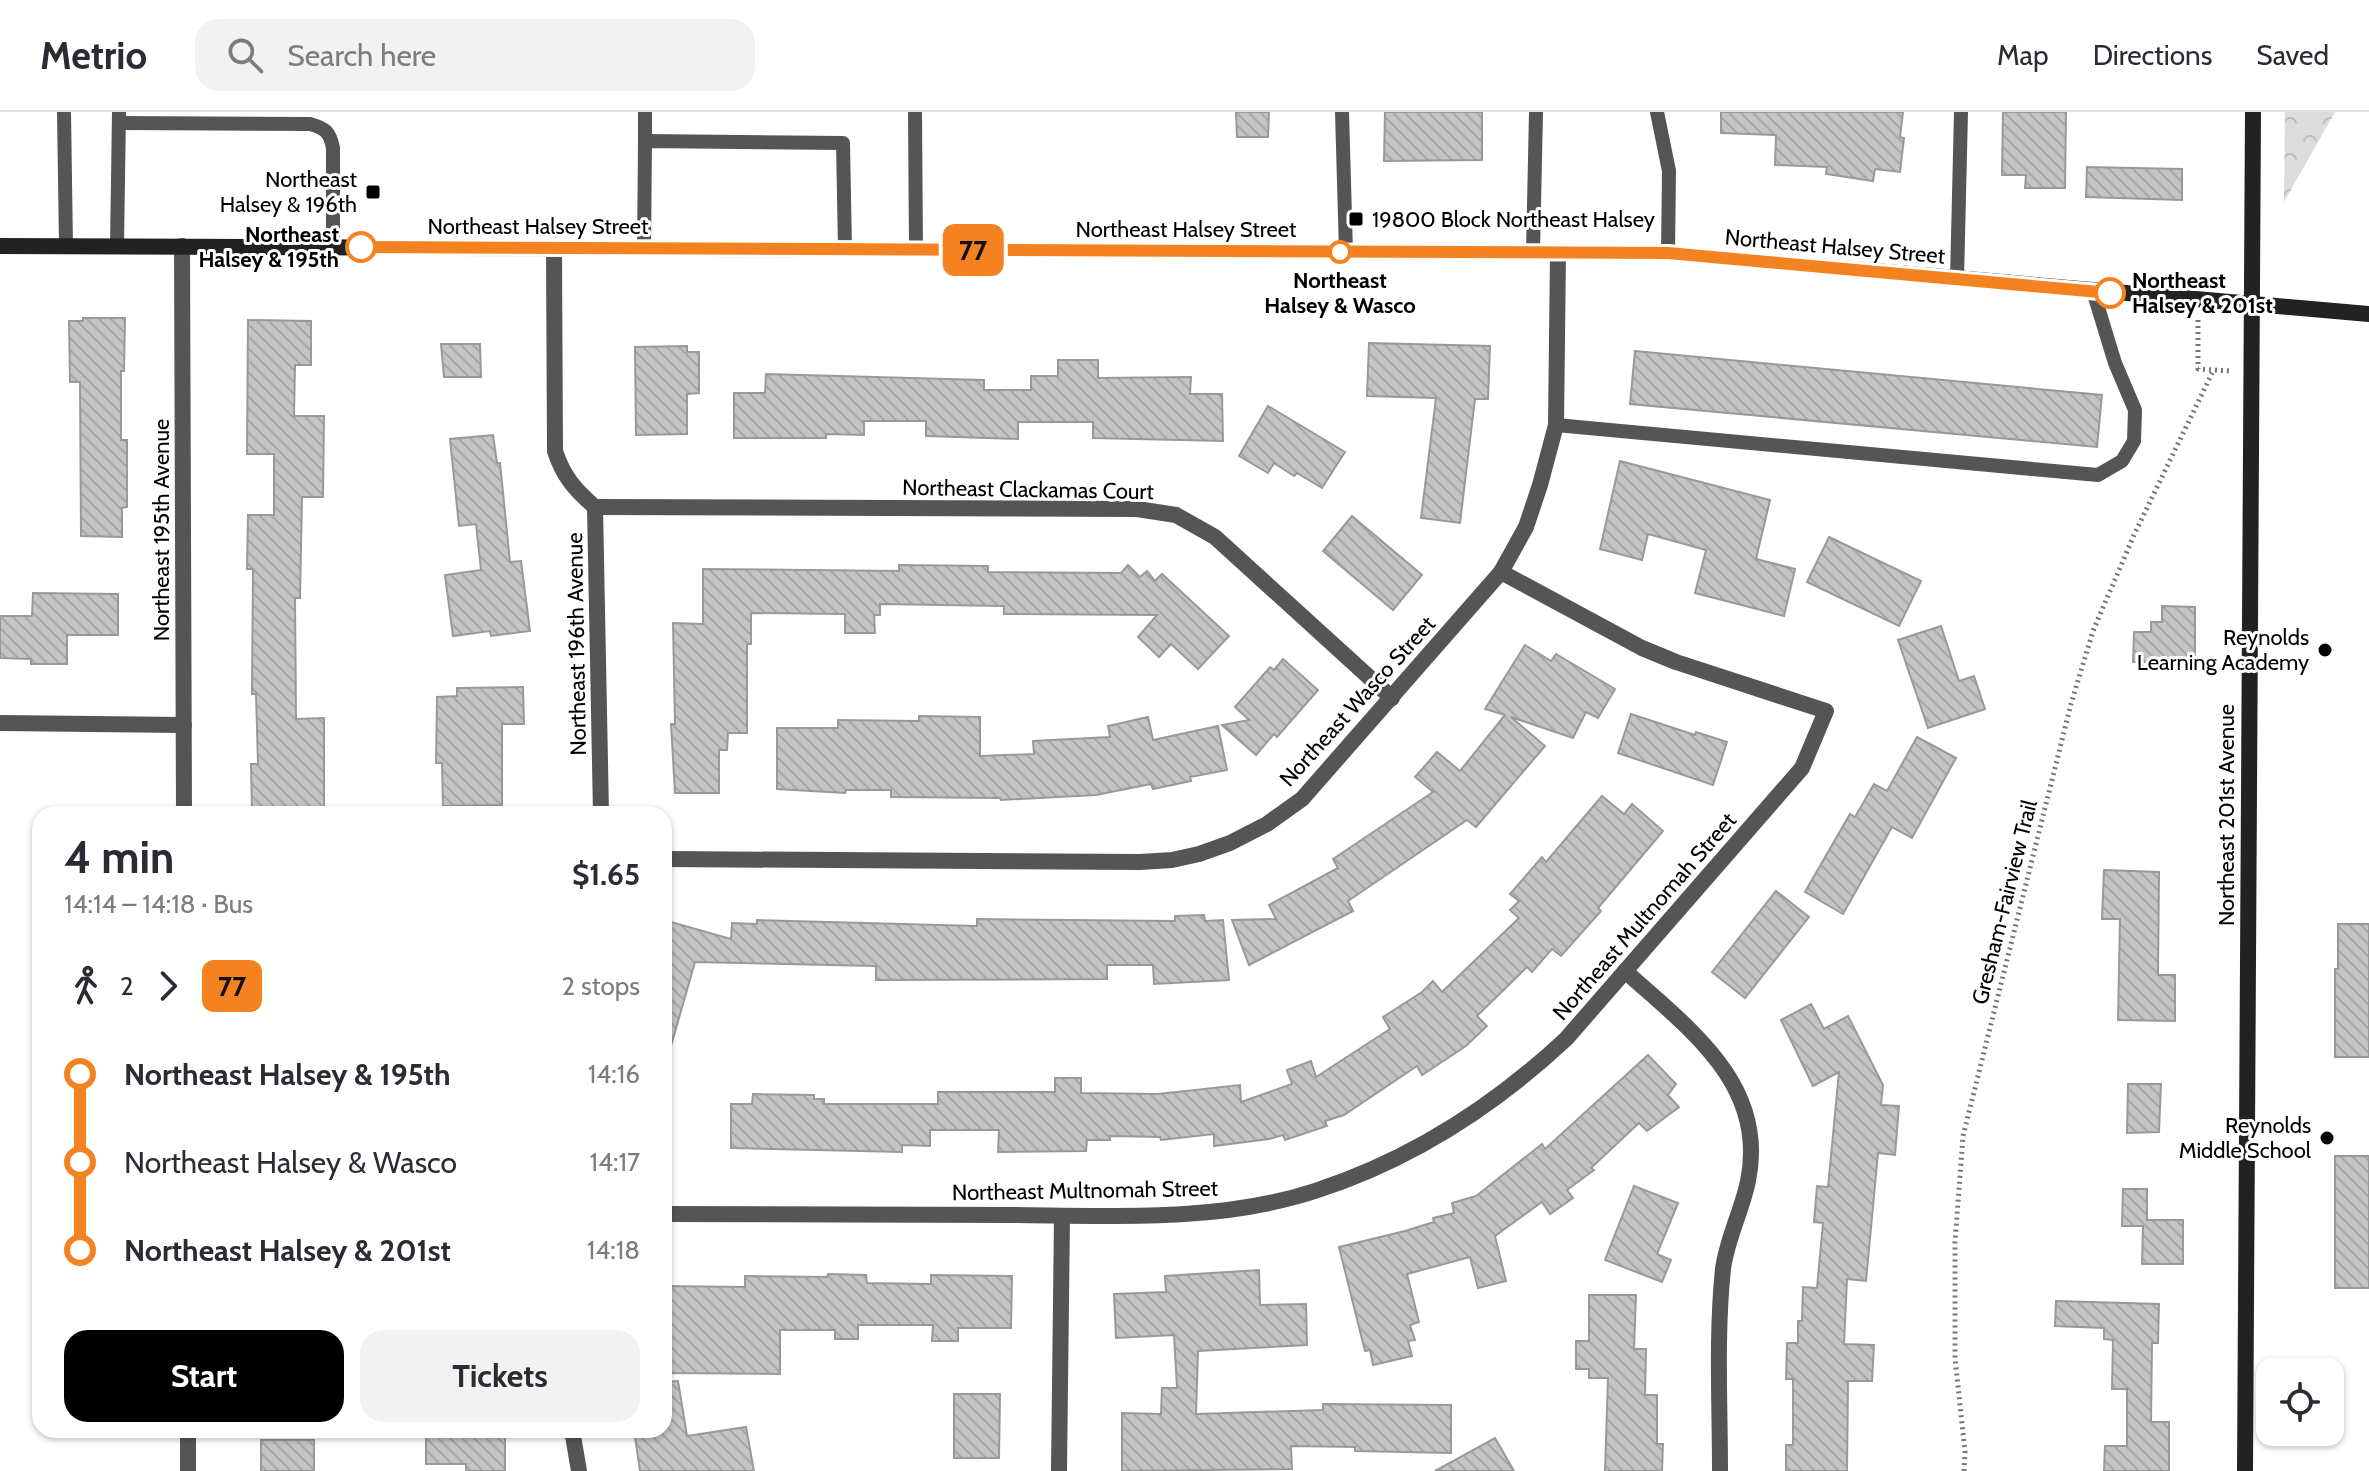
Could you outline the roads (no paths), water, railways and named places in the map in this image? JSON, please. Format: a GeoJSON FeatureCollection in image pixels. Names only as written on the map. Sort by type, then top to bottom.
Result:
{"type":"FeatureCollection","features":[{"type":"Feature","properties":{"kind":"street","name":"Northeast 201st Avenue"},"geometry":{"type":"LineString","coordinates":[[2245,1471],[2253,112]]}},
{"type":"Feature","properties":{"kind":"street","name":"Northeast Halsey Street"},"geometry":{"type":"LineString","coordinates":[[0,246],[1668,253],[2369,314]]}},
{"type":"Feature","properties":{"kind":"street","name":"Northeast 195th Avenue"},"geometry":{"type":"LineString","coordinates":[[182,246],[184,806]]}},
{"type":"Feature","properties":{"kind":"street","name":"Northeast 196th Avenue"},"geometry":{"type":"LineString","coordinates":[[554,249],[555,451],[562,472],[595,507],[601,806]]}},
{"type":"Feature","properties":{"kind":"street","name":"Northeast Wasco Street"},"geometry":{"type":"LineString","coordinates":[[672,859],[1140,862],[1199,854],[1230,843],[1267,824],[1302,799],[1392,698],[1501,572],[1526,527],[1556,425],[1558,252]]}},
{"type":"Feature","properties":{"kind":"street","name":"Northeast Clackamas Court"},"geometry":{"type":"LineString","coordinates":[[595,507],[1137,509],[1176,515],[1215,537],[1392,698]]}},
{"type":"Feature","properties":{"kind":"street","name":"Northeast Multnomah Street"},"geometry":{"type":"LineString","coordinates":[[672,1214],[1062,1216],[1173,1214],[1261,1204],[1314,1192],[1428,1143],[1482,1109],[1528,1074],[1566,1039],[1802,768],[1826,711],[1689,667],[1642,648],[1501,572]]}},
{"type":"Feature","properties":{"kind":"street"},"geometry":{"type":"LineString","coordinates":[[0,723],[184,725]]}},
{"type":"Feature","properties":{"kind":"street"},"geometry":{"type":"LineString","coordinates":[[1625,971],[1701,1039],[1720,1061],[1737,1090],[1748,1124],[1751,1151],[1748,1181],[1723,1266],[1720,1471]]}},
{"type":"Feature","properties":{"kind":"street"},"geometry":{"type":"LineString","coordinates":[[1059,1471],[1062,1216]]}},
{"type":"Feature","properties":{"kind":"street"},"geometry":{"type":"LineString","coordinates":[[188,1438],[188,1471]]}},
{"type":"Feature","properties":{"kind":"street"},"geometry":{"type":"LineString","coordinates":[[573,1438],[579,1471]]}},
{"type":"Feature","properties":{"kind":"lane"},"geometry":{"type":"LineString","coordinates":[[64,112],[66,246]]}},
{"type":"Feature","properties":{"kind":"lane"},"geometry":{"type":"LineString","coordinates":[[644,249],[645,112]]}},
{"type":"Feature","properties":{"kind":"lane"},"geometry":{"type":"LineString","coordinates":[[915,112],[916,250]]}},
{"type":"Feature","properties":{"kind":"lane"},"geometry":{"type":"LineString","coordinates":[[1342,112],[1346,252]]}},
{"type":"Feature","properties":{"kind":"lane"},"geometry":{"type":"LineString","coordinates":[[1533,252],[1536,112]]}},
{"type":"Feature","properties":{"kind":"lane"},"geometry":{"type":"LineString","coordinates":[[1657,112],[1669,171],[1668,253]]}},
{"type":"Feature","properties":{"kind":"lane"},"geometry":{"type":"LineString","coordinates":[[1957,279],[1961,112]]}},
{"type":"Feature","properties":{"kind":"lane"},"geometry":{"type":"LineString","coordinates":[[117,246],[119,117],[310,124],[322,127],[330,135],[333,148],[333,247]]}},
{"type":"Feature","properties":{"kind":"lane"},"geometry":{"type":"LineString","coordinates":[[645,141],[843,143],[845,250]]}},
{"type":"Feature","properties":{"kind":"lane"},"geometry":{"type":"LineString","coordinates":[[1556,425],[2098,475],[2122,461],[2134,441],[2135,410],[2115,363],[2093,291]]}},
{"type":"Feature","properties":{"kind":"place","name":"Northeast Halsey & 196th"},"geometry":{"type":"Point","coordinates":[373,192]}},
{"type":"Feature","properties":{"kind":"place","name":"19800 Block Northeast Halsey"},"geometry":{"type":"Point","coordinates":[1356,219]}},
{"type":"Feature","properties":{"kind":"place","name":"Northeast Halsey & 195th"},"geometry":{"type":"Point","coordinates":[361,247]}},
{"type":"Feature","properties":{"kind":"place","name":"Northeast Halsey & Wasco"},"geometry":{"type":"Point","coordinates":[1340,252]}},
{"type":"Feature","properties":{"kind":"place","name":"Northeast Halsey & 201st"},"geometry":{"type":"Point","coordinates":[2110,293]}},
{"type":"Feature","properties":{"kind":"place","name":"Reynolds Learning Academy"},"geometry":{"type":"Point","coordinates":[2325,650]}},
{"type":"Feature","properties":{"kind":"place","name":"Reynolds Middle School"},"geometry":{"type":"Point","coordinates":[2327,1138]}}]}
